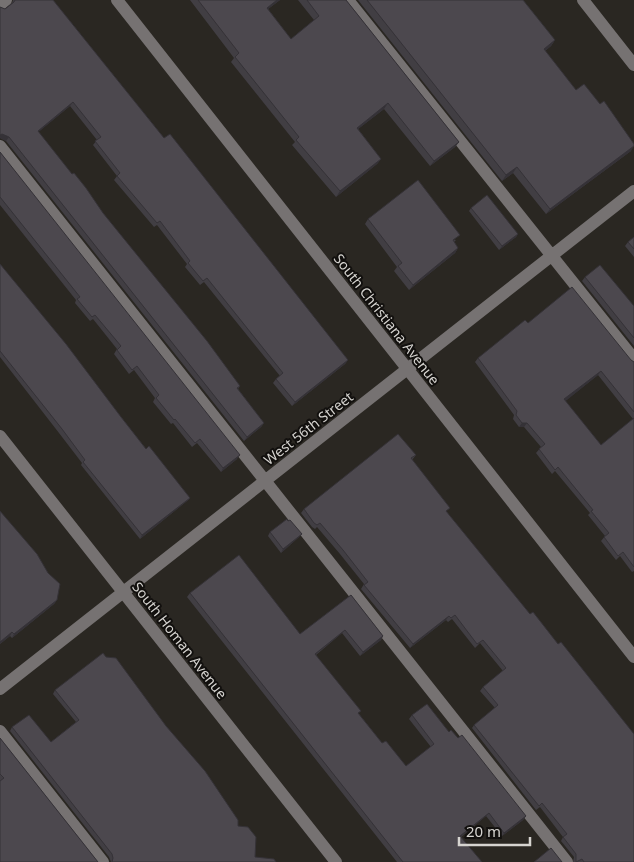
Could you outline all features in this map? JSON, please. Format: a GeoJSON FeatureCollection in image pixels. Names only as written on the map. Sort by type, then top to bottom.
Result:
{"type":"FeatureCollection","features":[{"type":"Feature","properties":{"kind":"street"},"geometry":{"type":"LineString","coordinates":[[0,5],[6,0]]}},
{"type":"Feature","properties":{"kind":"street","name":"South Christiana Avenue"},"geometry":{"type":"LineString","coordinates":[[117,0],[634,657]]}},
{"type":"Feature","properties":{"kind":"street"},"geometry":{"type":"LineString","coordinates":[[348,0],[634,359]]}},
{"type":"Feature","properties":{"kind":"street"},"geometry":{"type":"LineString","coordinates":[[583,0],[634,65]]}},
{"type":"Feature","properties":{"kind":"street"},"geometry":{"type":"LineString","coordinates":[[0,146],[267,480],[567,862]]}},
{"type":"Feature","properties":{"kind":"street","name":"West 56th Street"},"geometry":{"type":"LineString","coordinates":[[0,690],[634,191]]}},
{"type":"Feature","properties":{"kind":"street","name":"South Homan Avenue"},"geometry":{"type":"LineString","coordinates":[[0,436],[336,862]]}},
{"type":"Feature","properties":{"kind":"street"},"geometry":{"type":"LineString","coordinates":[[0,731],[103,862]]}},
{"type":"Feature","properties":{"kind":"building"},"geometry":{"type":"Polygon","coordinates":[[[15,0],[53,0],[164,138],[170,134],[348,360],[295,402],[276,379],[283,373],[207,278],[203,281],[188,263],[190,261],[160,221],[157,223],[117,176],[120,173],[95,141],[101,137],[73,102],[38,131],[72,174],[74,173],[86,188],[103,213],[207,341],[240,386],[237,388],[264,423],[247,437],[9,137],[0,135],[0,7],[5,9],[15,0]]]}},
{"type":"Feature","properties":{"kind":"building"},"geometry":{"type":"Polygon","coordinates":[[[198,0],[277,0],[267,8],[291,39],[319,16],[307,0],[346,0],[459,142],[434,161],[388,103],[357,128],[381,159],[340,191],[296,140],[299,137],[235,57],[239,53],[198,0]]]}},
{"type":"Feature","properties":{"kind":"building"},"geometry":{"type":"Polygon","coordinates":[[[367,0],[523,0],[555,40],[544,49],[576,90],[584,84],[600,104],[604,101],[634,146],[550,209],[517,167],[506,175],[367,0]]]}},
{"type":"Feature","properties":{"kind":"building"},"geometry":{"type":"Polygon","coordinates":[[[0,152],[240,455],[223,468],[200,439],[195,443],[174,420],[156,398],[159,395],[137,366],[132,370],[117,350],[121,346],[95,315],[92,317],[77,299],[80,297],[0,197],[0,152]]]}},
{"type":"Feature","properties":{"kind":"building"},"geometry":{"type":"Polygon","coordinates":[[[418,180],[460,235],[453,240],[458,248],[413,285],[398,266],[402,263],[368,219],[418,180]]]}},
{"type":"Feature","properties":{"kind":"building"},"geometry":{"type":"Polygon","coordinates":[[[487,195],[518,234],[502,246],[471,208],[487,195]]]}},
{"type":"Feature","properties":{"kind":"building"},"geometry":{"type":"Polygon","coordinates":[[[634,237],[634,249],[628,242],[634,237]]]}},
{"type":"Feature","properties":{"kind":"building"},"geometry":{"type":"Polygon","coordinates":[[[0,264],[66,344],[146,449],[149,446],[190,498],[142,535],[83,462],[85,460],[62,429],[0,351],[0,264]]]}},
{"type":"Feature","properties":{"kind":"building"},"geometry":{"type":"Polygon","coordinates":[[[600,265],[634,306],[634,338],[585,277],[600,265]]]}},
{"type":"Feature","properties":{"kind":"building"},"geometry":{"type":"Polygon","coordinates":[[[572,287],[634,362],[634,412],[601,371],[564,399],[601,445],[634,418],[634,567],[623,552],[618,556],[604,537],[609,533],[591,511],[593,510],[558,467],[555,470],[539,449],[545,444],[527,423],[522,423],[516,415],[517,411],[478,358],[525,320],[528,323],[572,287]]]}},
{"type":"Feature","properties":{"kind":"building"},"geometry":{"type":"Polygon","coordinates":[[[398,434],[416,455],[411,458],[450,508],[446,511],[530,614],[533,612],[558,644],[561,642],[634,734],[634,862],[584,862],[582,859],[576,862],[576,854],[563,837],[567,834],[542,803],[539,806],[474,725],[498,705],[483,687],[506,668],[483,640],[477,644],[455,615],[451,618],[449,616],[413,644],[364,585],[368,582],[343,550],[320,523],[317,525],[314,523],[304,509],[398,434]]]}},
{"type":"Feature","properties":{"kind":"building"},"geometry":{"type":"Polygon","coordinates":[[[0,511],[37,554],[48,573],[60,584],[57,600],[14,634],[12,632],[0,642],[0,511]]]}},
{"type":"Feature","properties":{"kind":"building"},"geometry":{"type":"Polygon","coordinates":[[[287,519],[302,534],[283,549],[270,532],[287,519]]]}},
{"type":"Feature","properties":{"kind":"building"},"geometry":{"type":"Polygon","coordinates":[[[239,555],[300,634],[351,595],[383,636],[363,652],[345,630],[315,654],[361,711],[358,713],[382,743],[386,741],[406,766],[434,744],[412,715],[427,704],[449,732],[451,730],[458,738],[462,735],[526,816],[504,833],[489,813],[460,836],[482,862],[403,862],[190,593],[239,555]]]}},
{"type":"Feature","properties":{"kind":"building"},"geometry":{"type":"Polygon","coordinates":[[[103,653],[106,657],[116,658],[166,726],[205,771],[238,820],[238,826],[248,827],[256,837],[255,857],[274,859],[276,862],[112,862],[112,854],[12,727],[29,715],[51,742],[79,720],[55,690],[103,653]]]}},
{"type":"Feature","properties":{"kind":"building"},"geometry":{"type":"Polygon","coordinates":[[[0,738],[98,862],[0,862],[0,781],[4,778],[0,774],[0,738]]]}},
{"type":"Feature","properties":{"kind":"building"},"geometry":{"type":"Polygon","coordinates":[[[551,848],[562,862],[534,862],[551,848]]]}}]}
